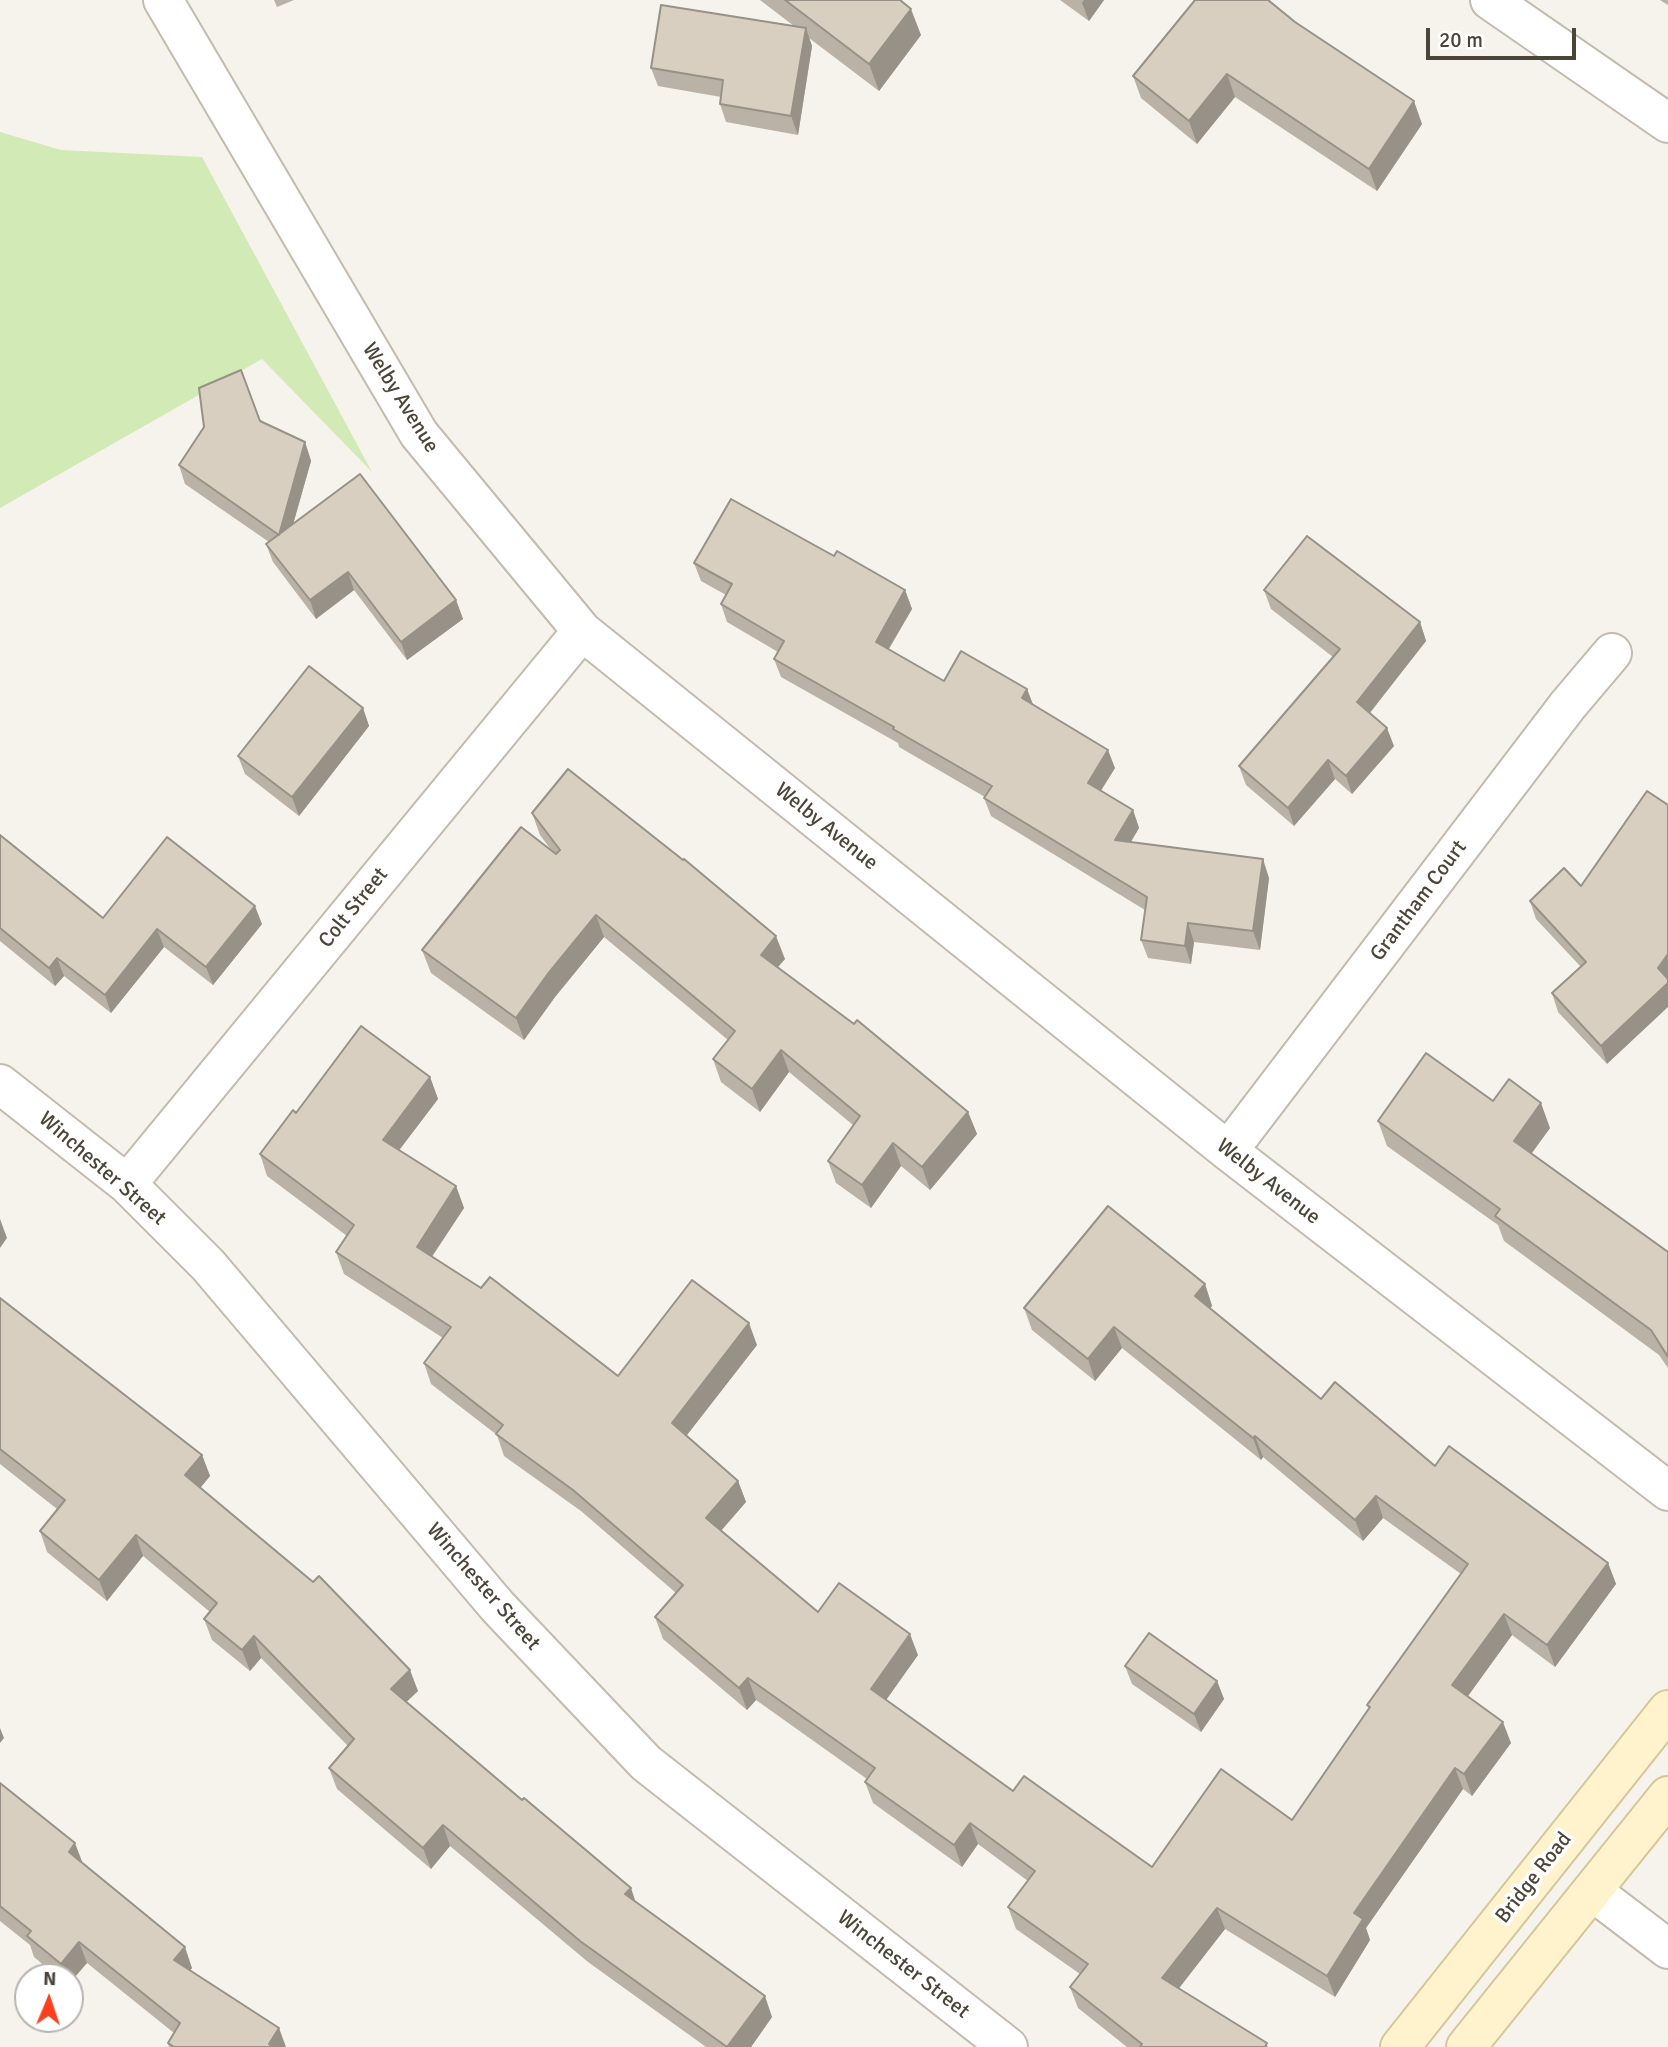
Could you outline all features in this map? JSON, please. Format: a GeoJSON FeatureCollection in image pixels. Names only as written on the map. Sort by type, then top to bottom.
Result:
{"type":"FeatureCollection","features":[{"type":"Feature","properties":{"kind":"main road","name":"Bridge Road"},"geometry":{"type":"LineString","coordinates":[[1400,2047],[1668,1710]]}},
{"type":"Feature","properties":{"kind":"main road"},"geometry":{"type":"LineString","coordinates":[[1466,2047],[1668,1796]]}},
{"type":"Feature","properties":{"kind":"street","name":"Welby Avenue"},"geometry":{"type":"LineString","coordinates":[[163,0],[419,434],[582,631],[1228,1151],[1668,1491]]}},
{"type":"Feature","properties":{"kind":"street"},"geometry":{"type":"LineString","coordinates":[[1490,0],[1668,123]]}},
{"type":"Feature","properties":{"kind":"street","name":"Colt Street"},"geometry":{"type":"LineString","coordinates":[[127,1184],[582,631]]}},
{"type":"Feature","properties":{"kind":"street","name":"Grantham Court"},"geometry":{"type":"LineString","coordinates":[[1228,1151],[1559,715],[1612,653]]}},
{"type":"Feature","properties":{"kind":"street","name":"Winchester Street"},"geometry":{"type":"LineString","coordinates":[[0,1084],[127,1184],[208,1265],[498,1607],[646,1763],[1008,2047]]}},
{"type":"Feature","properties":{"kind":"street"},"geometry":{"type":"LineString","coordinates":[[1592,1891],[1668,1949]]}},
{"type":"Feature","properties":{"kind":"green space"},"geometry":{"type":"Polygon","coordinates":[[[0,132],[61,150],[202,157],[372,472],[262,359],[0,508],[0,132]]]}},
{"type":"Feature","properties":{"kind":"building"},"geometry":{"type":"Polygon","coordinates":[[[785,0],[900,0],[911,9],[869,64],[785,0]]]}},
{"type":"Feature","properties":{"kind":"building"},"geometry":{"type":"Polygon","coordinates":[[[1195,0],[1268,0],[1295,22],[1414,101],[1369,169],[1227,74],[1189,121],[1133,76],[1195,0]]]}},
{"type":"Feature","properties":{"kind":"building"},"geometry":{"type":"Polygon","coordinates":[[[661,5],[806,28],[791,116],[720,104],[723,80],[651,68],[661,5]]]}},
{"type":"Feature","properties":{"kind":"building"},"geometry":{"type":"Polygon","coordinates":[[[241,370],[260,421],[305,442],[279,535],[179,465],[204,427],[199,388],[241,370]]]}},
{"type":"Feature","properties":{"kind":"building"},"geometry":{"type":"Polygon","coordinates":[[[360,474],[456,600],[401,642],[348,572],[310,600],[266,544],[360,474]]]}},
{"type":"Feature","properties":{"kind":"building"},"geometry":{"type":"Polygon","coordinates":[[[731,499],[834,556],[837,551],[905,590],[876,642],[944,681],[961,651],[1027,689],[1022,698],[1108,750],[1088,783],[1133,810],[1115,840],[1263,859],[1253,931],[1188,923],[1185,946],[1141,940],[1147,897],[984,798],[992,786],[774,659],[784,641],[721,604],[732,584],[694,563],[731,499]]]}},
{"type":"Feature","properties":{"kind":"building"},"geometry":{"type":"Polygon","coordinates":[[[1307,536],[1420,622],[1357,702],[1387,728],[1346,776],[1328,760],[1288,808],[1239,766],[1340,649],[1264,590],[1307,536]]]}},
{"type":"Feature","properties":{"kind":"building"},"geometry":{"type":"Polygon","coordinates":[[[309,666],[363,708],[292,797],[238,756],[309,666]]]}},
{"type":"Feature","properties":{"kind":"building"},"geometry":{"type":"Polygon","coordinates":[[[568,769],[684,859],[776,936],[761,955],[854,1024],[857,1020],[968,1112],[922,1167],[893,1143],[862,1185],[828,1161],[860,1116],[781,1050],[752,1089],[713,1059],[735,1031],[596,915],[516,1018],[422,950],[521,827],[556,854],[560,850],[532,813],[568,769]]]}},
{"type":"Feature","properties":{"kind":"building"},"geometry":{"type":"Polygon","coordinates":[[[1647,791],[1668,805],[1668,954],[1658,968],[1668,979],[1668,983],[1601,1046],[1552,993],[1586,962],[1530,901],[1564,868],[1581,886],[1647,791]]]}},
{"type":"Feature","properties":{"kind":"building"},"geometry":{"type":"Polygon","coordinates":[[[0,835],[103,918],[167,837],[255,906],[206,967],[157,929],[105,995],[57,958],[49,968],[0,928],[0,835]]]}},
{"type":"Feature","properties":{"kind":"building"},"geometry":{"type":"Polygon","coordinates":[[[361,1026],[430,1077],[383,1140],[456,1186],[417,1247],[481,1288],[490,1277],[618,1376],[692,1280],[749,1323],[672,1423],[738,1481],[706,1518],[818,1612],[839,1583],[910,1634],[871,1689],[1013,1791],[1024,1776],[1152,1867],[1221,1769],[1292,1820],[1370,1707],[1367,1705],[1468,1564],[1376,1496],[1355,1520],[1255,1436],[1253,1438],[1114,1327],[1088,1359],[1024,1308],[1108,1206],[1205,1284],[1195,1296],[1321,1399],[1335,1382],[1435,1466],[1449,1446],[1608,1563],[1547,1645],[1504,1614],[1452,1685],[1503,1722],[1464,1774],[1455,1768],[1354,1913],[1363,1919],[1327,1976],[1217,1908],[1162,1978],[1267,2043],[1265,2047],[1140,2047],[1142,2044],[1070,1987],[1088,1964],[1008,1907],[1035,1871],[970,1823],[954,1845],[865,1782],[875,1768],[748,1678],[739,1688],[655,1617],[683,1585],[573,1490],[496,1434],[503,1425],[424,1363],[451,1327],[336,1252],[354,1225],[260,1154],[293,1110],[296,1113],[361,1026]]]}},
{"type":"Feature","properties":{"kind":"building"},"geometry":{"type":"Polygon","coordinates":[[[1426,1053],[1493,1101],[1509,1079],[1541,1103],[1514,1141],[1668,1252],[1668,1357],[1651,1330],[1495,1216],[1500,1209],[1378,1121],[1426,1053]]]}},
{"type":"Feature","properties":{"kind":"building"},"geometry":{"type":"Polygon","coordinates":[[[0,1298],[202,1455],[185,1475],[313,1582],[319,1576],[410,1670],[391,1689],[631,1888],[625,1894],[765,1996],[727,2047],[580,1941],[443,1825],[423,1848],[329,1768],[354,1739],[254,1636],[242,1650],[204,1619],[217,1603],[136,1535],[99,1580],[40,1531],[65,1500],[0,1449],[0,1298]]]}},
{"type":"Feature","properties":{"kind":"building"},"geometry":{"type":"Polygon","coordinates":[[[1149,1633],[1217,1681],[1194,1714],[1125,1666],[1149,1633]]]}},
{"type":"Feature","properties":{"kind":"building"},"geometry":{"type":"Polygon","coordinates":[[[0,1783],[75,1843],[69,1852],[185,1947],[174,1960],[279,2028],[269,2044],[273,2047],[174,2047],[168,2043],[180,2023],[79,1942],[60,1963],[27,1936],[31,1931],[0,1906],[0,1783]]]}}]}
